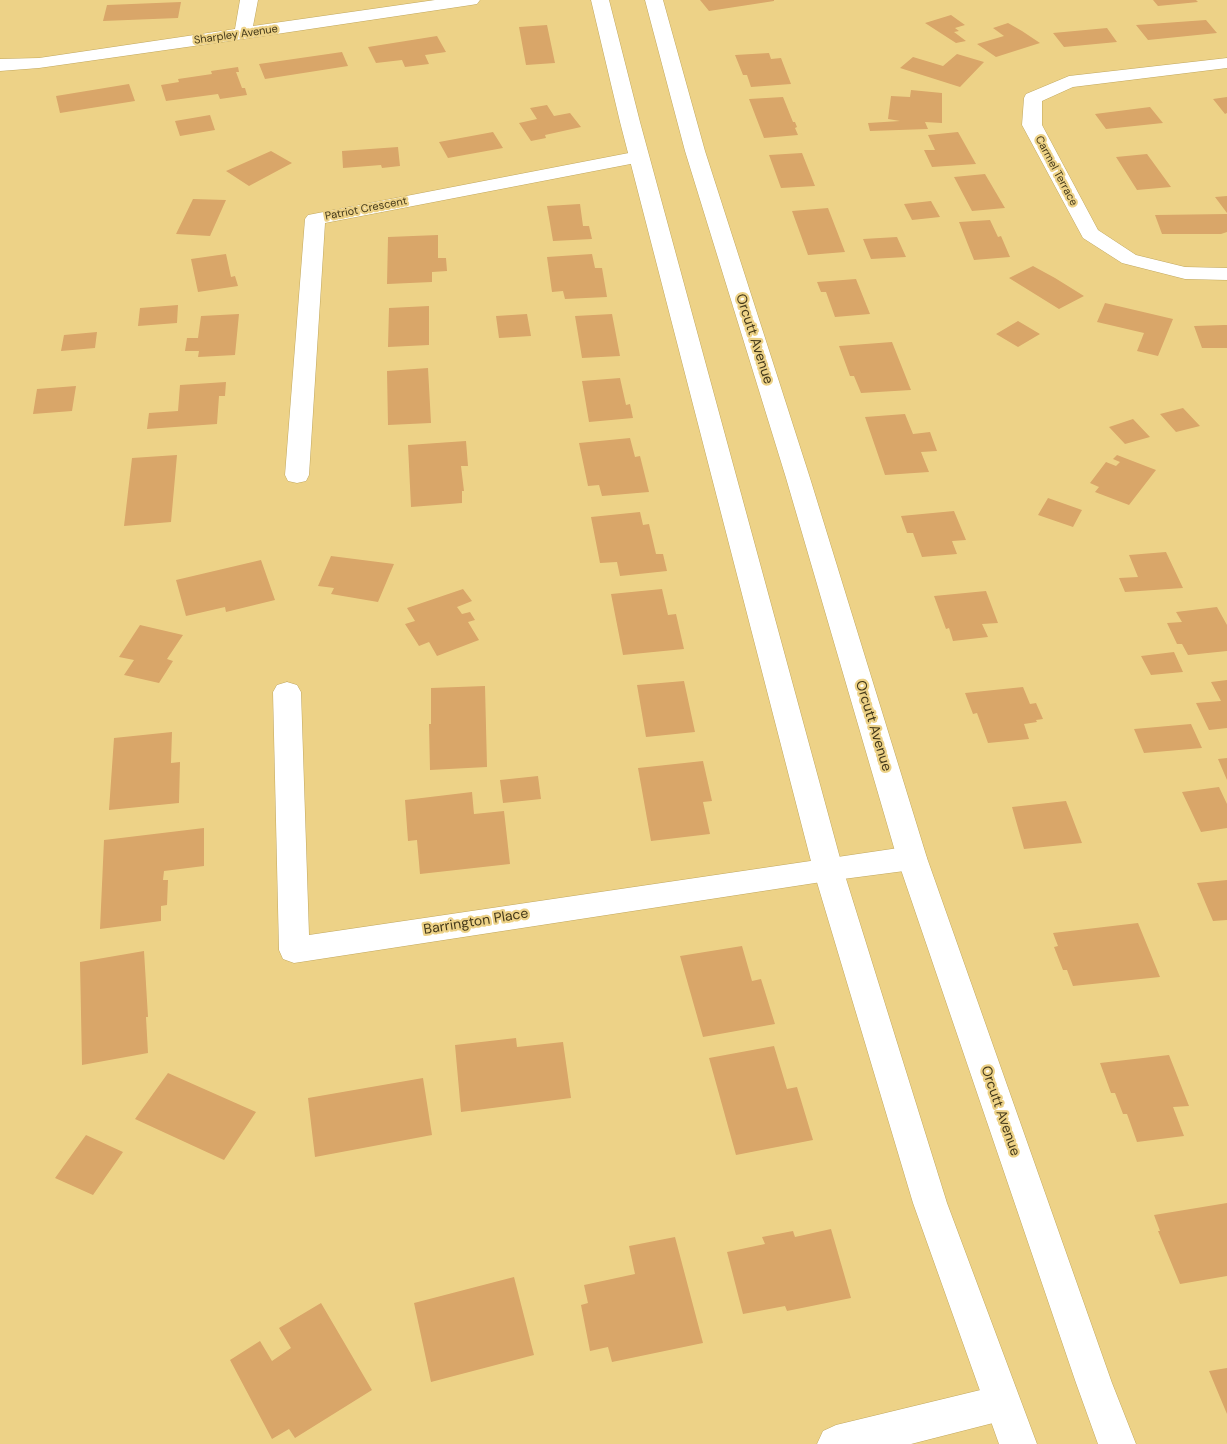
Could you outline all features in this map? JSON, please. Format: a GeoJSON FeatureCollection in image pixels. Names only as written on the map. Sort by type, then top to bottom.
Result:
{"type":"FeatureCollection","features":[{"type":"Feature","properties":{"kind":"main road"},"geometry":{"type":"LineString","coordinates":[[243,34],[249,0]]}},
{"type":"Feature","properties":{"kind":"main road","name":"Sharpley Avenue"},"geometry":{"type":"LineString","coordinates":[[0,65],[39,63],[471,0]]}},
{"type":"Feature","properties":{"kind":"main road"},"geometry":{"type":"LineString","coordinates":[[600,0],[639,157],[828,869],[930,1203],[1001,1403],[1018,1444]]}},
{"type":"Feature","properties":{"kind":"main road","name":"Orcutt Avenue"},"geometry":{"type":"LineString","coordinates":[[654,0],[695,151],[798,478],[912,858],[1094,1383],[1117,1444]]}},
{"type":"Feature","properties":{"kind":"main road","name":"Carmel Terrace"},"geometry":{"type":"LineString","coordinates":[[1227,64],[1069,82],[1033,98],[1032,124],[1090,234],[1129,259],[1185,273],[1227,274]]}},
{"type":"Feature","properties":{"kind":"main road","name":"Patriot Crescent"},"geometry":{"type":"LineString","coordinates":[[297,475],[315,219],[639,157]]}},
{"type":"Feature","properties":{"kind":"main road","name":"Barrington Place"},"geometry":{"type":"LineString","coordinates":[[287,692],[294,950],[912,858]]}},
{"type":"Feature","properties":{"kind":"main road"},"geometry":{"type":"LineString","coordinates":[[836,1444],[1001,1403]]}},
{"type":"Feature","properties":{"kind":"building"},"geometry":{"type":"Polygon","coordinates":[[[700,0],[774,0],[774,1],[709,11],[700,0]]]}},
{"type":"Feature","properties":{"kind":"building"},"geometry":{"type":"Polygon","coordinates":[[[1153,0],[1196,0],[1198,2],[1158,6],[1153,0]]]}},
{"type":"Feature","properties":{"kind":"building"},"geometry":{"type":"Polygon","coordinates":[[[181,2],[178,18],[103,21],[107,5],[181,2]]]}},
{"type":"Feature","properties":{"kind":"building"},"geometry":{"type":"Polygon","coordinates":[[[951,15],[965,25],[955,28],[959,31],[954,32],[966,41],[956,43],[925,23],[951,15]]]}},
{"type":"Feature","properties":{"kind":"building"},"geometry":{"type":"Polygon","coordinates":[[[1206,20],[1217,33],[1148,40],[1136,25],[1206,20]]]}},
{"type":"Feature","properties":{"kind":"building"},"geometry":{"type":"Polygon","coordinates":[[[1008,23],[1040,43],[996,57],[977,44],[1004,36],[993,28],[1008,23]]]}},
{"type":"Feature","properties":{"kind":"building"},"geometry":{"type":"Polygon","coordinates":[[[547,25],[555,63],[526,65],[519,27],[547,25]]]}},
{"type":"Feature","properties":{"kind":"building"},"geometry":{"type":"Polygon","coordinates":[[[1107,28],[1117,42],[1064,47],[1053,33],[1107,28]]]}},
{"type":"Feature","properties":{"kind":"building"},"geometry":{"type":"Polygon","coordinates":[[[437,36],[446,52],[425,55],[429,64],[405,67],[402,60],[376,63],[368,47],[437,36]]]}},
{"type":"Feature","properties":{"kind":"building"},"geometry":{"type":"Polygon","coordinates":[[[342,52],[348,66],[265,79],[259,64],[342,52]]]}},
{"type":"Feature","properties":{"kind":"building"},"geometry":{"type":"Polygon","coordinates":[[[769,53],[771,59],[781,58],[791,84],[751,87],[747,75],[743,75],[735,55],[769,53]]]}},
{"type":"Feature","properties":{"kind":"building"},"geometry":{"type":"Polygon","coordinates":[[[957,54],[984,62],[960,87],[900,68],[913,57],[943,66],[957,54]]]}},
{"type":"Feature","properties":{"kind":"building"},"geometry":{"type":"Polygon","coordinates":[[[238,67],[239,72],[236,72],[247,95],[220,99],[218,94],[166,101],[161,85],[179,82],[178,79],[212,74],[211,71],[238,67]]]}},
{"type":"Feature","properties":{"kind":"building"},"geometry":{"type":"Polygon","coordinates":[[[129,84],[135,101],[60,113],[56,96],[129,84]]]}},
{"type":"Feature","properties":{"kind":"building"},"geometry":{"type":"Polygon","coordinates":[[[911,90],[942,93],[942,123],[925,122],[928,129],[870,131],[868,123],[900,121],[888,119],[891,96],[910,97],[911,90]]]}},
{"type":"Feature","properties":{"kind":"building"},"geometry":{"type":"Polygon","coordinates":[[[783,97],[793,122],[795,122],[797,127],[795,128],[798,135],[764,138],[749,99],[783,97]]]}},
{"type":"Feature","properties":{"kind":"building"},"geometry":{"type":"Polygon","coordinates":[[[1227,97],[1227,113],[1225,114],[1213,99],[1227,97]]]}},
{"type":"Feature","properties":{"kind":"building"},"geometry":{"type":"Polygon","coordinates":[[[547,105],[554,116],[570,113],[581,127],[545,135],[546,138],[531,141],[519,123],[537,119],[530,108],[547,105]]]}},
{"type":"Feature","properties":{"kind":"building"},"geometry":{"type":"Polygon","coordinates":[[[1150,107],[1163,123],[1106,129],[1095,114],[1150,107]]]}},
{"type":"Feature","properties":{"kind":"building"},"geometry":{"type":"Polygon","coordinates":[[[210,115],[215,130],[180,136],[175,121],[210,115]]]}},
{"type":"Feature","properties":{"kind":"building"},"geometry":{"type":"Polygon","coordinates":[[[493,132],[503,148],[448,158],[439,142],[493,132]]]}},
{"type":"Feature","properties":{"kind":"building"},"geometry":{"type":"Polygon","coordinates":[[[958,132],[976,164],[932,167],[924,150],[935,150],[928,135],[958,132]]]}},
{"type":"Feature","properties":{"kind":"building"},"geometry":{"type":"Polygon","coordinates":[[[398,147],[400,166],[382,168],[381,165],[343,168],[342,151],[398,147]]]}},
{"type":"Feature","properties":{"kind":"building"},"geometry":{"type":"Polygon","coordinates":[[[271,151],[292,163],[249,186],[226,171],[271,151]]]}},
{"type":"Feature","properties":{"kind":"building"},"geometry":{"type":"Polygon","coordinates":[[[802,153],[815,186],[781,188],[769,155],[802,153]]]}},
{"type":"Feature","properties":{"kind":"building"},"geometry":{"type":"Polygon","coordinates":[[[1147,154],[1171,187],[1137,190],[1116,157],[1147,154]]]}},
{"type":"Feature","properties":{"kind":"building"},"geometry":{"type":"Polygon","coordinates":[[[985,174],[1005,208],[972,211],[954,177],[985,174]]]}},
{"type":"Feature","properties":{"kind":"building"},"geometry":{"type":"Polygon","coordinates":[[[1227,196],[1227,213],[1215,197],[1227,196]]]}},
{"type":"Feature","properties":{"kind":"building"},"geometry":{"type":"Polygon","coordinates":[[[193,199],[226,200],[210,236],[176,234],[193,199]]]}},
{"type":"Feature","properties":{"kind":"building"},"geometry":{"type":"Polygon","coordinates":[[[931,201],[940,217],[912,220],[904,204],[931,201]]]}},
{"type":"Feature","properties":{"kind":"building"},"geometry":{"type":"Polygon","coordinates":[[[580,204],[583,226],[589,226],[592,239],[553,241],[547,206],[580,204]]]}},
{"type":"Feature","properties":{"kind":"building"},"geometry":{"type":"Polygon","coordinates":[[[828,208],[845,252],[808,255],[792,211],[828,208]]]}},
{"type":"Feature","properties":{"kind":"building"},"geometry":{"type":"Polygon","coordinates":[[[1227,214],[1227,232],[1221,234],[1162,234],[1155,215],[1227,214]]]}},
{"type":"Feature","properties":{"kind":"building"},"geometry":{"type":"Polygon","coordinates":[[[990,220],[998,237],[1001,236],[1010,257],[974,260],[959,222],[990,220]]]}},
{"type":"Feature","properties":{"kind":"building"},"geometry":{"type":"Polygon","coordinates":[[[438,235],[438,258],[446,258],[447,271],[432,272],[432,282],[387,284],[388,237],[438,235]]]}},
{"type":"Feature","properties":{"kind":"building"},"geometry":{"type":"Polygon","coordinates":[[[897,237],[906,257],[871,259],[863,239],[897,237]]]}},
{"type":"Feature","properties":{"kind":"building"},"geometry":{"type":"Polygon","coordinates":[[[226,254],[231,277],[235,276],[238,286],[198,292],[191,259],[226,254]]]}},
{"type":"Feature","properties":{"kind":"building"},"geometry":{"type":"Polygon","coordinates":[[[592,254],[595,268],[602,268],[607,297],[565,299],[563,291],[552,292],[547,257],[592,254]]]}},
{"type":"Feature","properties":{"kind":"building"},"geometry":{"type":"Polygon","coordinates":[[[1033,266],[1084,296],[1059,309],[1009,278],[1033,266]]]}},
{"type":"Feature","properties":{"kind":"building"},"geometry":{"type":"Polygon","coordinates":[[[856,279],[870,314],[835,317],[826,292],[821,292],[817,282],[856,279]]]}},
{"type":"Feature","properties":{"kind":"building"},"geometry":{"type":"Polygon","coordinates":[[[1105,303],[1173,319],[1158,356],[1137,351],[1144,333],[1097,322],[1105,303]]]}},
{"type":"Feature","properties":{"kind":"building"},"geometry":{"type":"Polygon","coordinates":[[[178,305],[177,323],[138,326],[140,308],[178,305]]]}},
{"type":"Feature","properties":{"kind":"building"},"geometry":{"type":"Polygon","coordinates":[[[429,306],[429,345],[388,347],[389,308],[429,306]]]}},
{"type":"Feature","properties":{"kind":"building"},"geometry":{"type":"Polygon","coordinates":[[[239,314],[235,355],[198,357],[199,351],[185,351],[187,338],[198,338],[201,316],[239,314]]]}},
{"type":"Feature","properties":{"kind":"building"},"geometry":{"type":"Polygon","coordinates":[[[527,314],[531,336],[499,338],[496,316],[527,314]]]}},
{"type":"Feature","properties":{"kind":"building"},"geometry":{"type":"Polygon","coordinates":[[[612,314],[620,356],[582,358],[575,316],[612,314]]]}},
{"type":"Feature","properties":{"kind":"building"},"geometry":{"type":"Polygon","coordinates":[[[1018,321],[1040,334],[1018,347],[996,334],[1018,321]]]}},
{"type":"Feature","properties":{"kind":"building"},"geometry":{"type":"Polygon","coordinates":[[[1227,325],[1227,348],[1202,348],[1194,326],[1227,325]]]}},
{"type":"Feature","properties":{"kind":"building"},"geometry":{"type":"Polygon","coordinates":[[[97,332],[95,348],[61,351],[64,335],[97,332]]]}},
{"type":"Feature","properties":{"kind":"building"},"geometry":{"type":"Polygon","coordinates":[[[892,342],[911,390],[861,393],[854,376],[850,376],[839,346],[892,342]]]}},
{"type":"Feature","properties":{"kind":"building"},"geometry":{"type":"Polygon","coordinates":[[[428,368],[431,423],[388,425],[387,371],[428,368]]]}},
{"type":"Feature","properties":{"kind":"building"},"geometry":{"type":"Polygon","coordinates":[[[620,378],[626,405],[630,404],[633,418],[589,422],[582,381],[620,378]]]}},
{"type":"Feature","properties":{"kind":"building"},"geometry":{"type":"Polygon","coordinates":[[[226,382],[225,396],[219,396],[217,424],[147,429],[149,413],[178,411],[180,385],[226,382]]]}},
{"type":"Feature","properties":{"kind":"building"},"geometry":{"type":"Polygon","coordinates":[[[76,386],[72,411],[33,414],[37,389],[76,386]]]}},
{"type":"Feature","properties":{"kind":"building"},"geometry":{"type":"Polygon","coordinates":[[[1183,408],[1200,426],[1176,432],[1160,414],[1183,408]]]}},
{"type":"Feature","properties":{"kind":"building"},"geometry":{"type":"Polygon","coordinates":[[[905,414],[913,434],[930,432],[937,451],[921,452],[929,472],[885,475],[865,417],[905,414]]]}},
{"type":"Feature","properties":{"kind":"building"},"geometry":{"type":"Polygon","coordinates":[[[1133,419],[1150,437],[1125,444],[1109,427],[1133,419]]]}},
{"type":"Feature","properties":{"kind":"building"},"geometry":{"type":"Polygon","coordinates":[[[630,438],[635,457],[640,456],[649,492],[602,496],[599,485],[588,486],[579,443],[630,438]]]}},
{"type":"Feature","properties":{"kind":"building"},"geometry":{"type":"Polygon","coordinates":[[[466,441],[468,466],[461,466],[464,491],[462,491],[462,503],[411,507],[408,445],[466,441]]]}},
{"type":"Feature","properties":{"kind":"building"},"geometry":{"type":"Polygon","coordinates":[[[177,455],[171,522],[124,526],[132,458],[177,455]]]}},
{"type":"Feature","properties":{"kind":"building"},"geometry":{"type":"Polygon","coordinates":[[[1117,455],[1156,470],[1129,505],[1095,492],[1099,487],[1090,483],[1106,462],[1116,466],[1120,462],[1113,459],[1117,455]]]}},
{"type":"Feature","properties":{"kind":"building"},"geometry":{"type":"Polygon","coordinates":[[[1048,498],[1082,510],[1073,527],[1038,515],[1048,498]]]}},
{"type":"Feature","properties":{"kind":"building"},"geometry":{"type":"Polygon","coordinates":[[[954,511],[966,540],[952,541],[957,554],[922,557],[913,533],[907,533],[901,516],[954,511]]]}},
{"type":"Feature","properties":{"kind":"building"},"geometry":{"type":"Polygon","coordinates":[[[640,512],[643,525],[649,524],[656,554],[663,554],[667,571],[620,576],[617,562],[600,563],[591,517],[640,512]]]}},
{"type":"Feature","properties":{"kind":"building"},"geometry":{"type":"Polygon","coordinates":[[[1166,552],[1183,588],[1125,592],[1119,578],[1138,577],[1129,555],[1166,552]]]}},
{"type":"Feature","properties":{"kind":"building"},"geometry":{"type":"Polygon","coordinates":[[[331,556],[394,564],[378,602],[331,594],[334,588],[318,586],[331,556]]]}},
{"type":"Feature","properties":{"kind":"building"},"geometry":{"type":"Polygon","coordinates":[[[261,560],[275,600],[226,612],[225,607],[186,616],[176,580],[261,560]]]}},
{"type":"Feature","properties":{"kind":"building"},"geometry":{"type":"Polygon","coordinates":[[[463,589],[472,601],[457,607],[462,614],[470,612],[475,620],[468,622],[479,640],[437,656],[429,642],[419,646],[405,624],[415,621],[407,608],[463,589]]]}},
{"type":"Feature","properties":{"kind":"building"},"geometry":{"type":"Polygon","coordinates":[[[662,589],[668,615],[676,614],[684,649],[623,655],[611,594],[662,589]]]}},
{"type":"Feature","properties":{"kind":"building"},"geometry":{"type":"Polygon","coordinates":[[[986,591],[998,623],[982,624],[988,637],[953,641],[949,628],[946,629],[934,596],[986,591]]]}},
{"type":"Feature","properties":{"kind":"building"},"geometry":{"type":"Polygon","coordinates":[[[1217,607],[1227,625],[1227,651],[1188,655],[1182,644],[1177,644],[1167,623],[1182,622],[1176,612],[1217,607]]]}},
{"type":"Feature","properties":{"kind":"building"},"geometry":{"type":"Polygon","coordinates":[[[140,625],[183,635],[167,659],[173,661],[159,683],[124,675],[134,660],[119,657],[140,625]]]}},
{"type":"Feature","properties":{"kind":"building"},"geometry":{"type":"Polygon","coordinates":[[[1174,652],[1183,672],[1151,675],[1141,656],[1174,652]]]}},
{"type":"Feature","properties":{"kind":"building"},"geometry":{"type":"Polygon","coordinates":[[[1227,680],[1227,728],[1209,730],[1196,703],[1221,701],[1211,682],[1227,680]]]}},
{"type":"Feature","properties":{"kind":"building"},"geometry":{"type":"Polygon","coordinates":[[[684,681],[695,732],[646,737],[637,685],[684,681]]]}},
{"type":"Feature","properties":{"kind":"building"},"geometry":{"type":"Polygon","coordinates":[[[485,686],[487,767],[430,770],[429,724],[431,724],[431,688],[485,686]]]}},
{"type":"Feature","properties":{"kind":"building"},"geometry":{"type":"Polygon","coordinates":[[[1023,687],[1030,704],[1036,703],[1043,719],[1024,724],[1029,739],[988,743],[977,713],[973,714],[965,693],[1023,687]]]}},
{"type":"Feature","properties":{"kind":"building"},"geometry":{"type":"Polygon","coordinates":[[[1191,724],[1202,748],[1144,753],[1134,729],[1191,724]]]}},
{"type":"Feature","properties":{"kind":"building"},"geometry":{"type":"Polygon","coordinates":[[[172,732],[171,763],[180,762],[179,803],[109,810],[114,738],[172,732]]]}},
{"type":"Feature","properties":{"kind":"building"},"geometry":{"type":"Polygon","coordinates":[[[1227,758],[1227,780],[1218,759],[1227,758]]]}},
{"type":"Feature","properties":{"kind":"building"},"geometry":{"type":"Polygon","coordinates":[[[703,761],[712,801],[703,802],[710,834],[651,841],[638,768],[703,761]]]}},
{"type":"Feature","properties":{"kind":"building"},"geometry":{"type":"Polygon","coordinates":[[[538,776],[541,799],[503,803],[500,780],[538,776]]]}},
{"type":"Feature","properties":{"kind":"building"},"geometry":{"type":"Polygon","coordinates":[[[1219,787],[1227,804],[1227,828],[1201,832],[1182,792],[1219,787]]]}},
{"type":"Feature","properties":{"kind":"building"},"geometry":{"type":"Polygon","coordinates":[[[472,792],[474,814],[504,811],[510,864],[420,874],[417,840],[408,841],[405,800],[472,792]]]}},
{"type":"Feature","properties":{"kind":"building"},"geometry":{"type":"Polygon","coordinates":[[[1066,801],[1082,843],[1024,849],[1012,807],[1066,801]]]}},
{"type":"Feature","properties":{"kind":"building"},"geometry":{"type":"Polygon","coordinates":[[[204,828],[204,866],[164,871],[163,880],[168,880],[167,905],[161,906],[161,921],[100,929],[104,840],[204,828]]]}},
{"type":"Feature","properties":{"kind":"building"},"geometry":{"type":"Polygon","coordinates":[[[1227,880],[1227,920],[1213,921],[1197,883],[1227,880]]]}},
{"type":"Feature","properties":{"kind":"building"},"geometry":{"type":"Polygon","coordinates":[[[1138,923],[1160,977],[1073,986],[1067,970],[1063,970],[1054,947],[1058,946],[1053,933],[1138,923]]]}},
{"type":"Feature","properties":{"kind":"building"},"geometry":{"type":"Polygon","coordinates":[[[742,946],[752,981],[761,979],[775,1024],[703,1037],[680,956],[742,946]]]}},
{"type":"Feature","properties":{"kind":"building"},"geometry":{"type":"Polygon","coordinates":[[[144,951],[148,1053],[82,1065],[80,962],[144,951]]]}},
{"type":"Feature","properties":{"kind":"building"},"geometry":{"type":"Polygon","coordinates":[[[516,1038],[517,1047],[563,1042],[571,1098],[461,1112],[455,1045],[516,1038]]]}},
{"type":"Feature","properties":{"kind":"building"},"geometry":{"type":"Polygon","coordinates":[[[774,1046],[787,1089],[797,1087],[813,1140],[736,1155],[709,1058],[774,1046]]]}},
{"type":"Feature","properties":{"kind":"building"},"geometry":{"type":"Polygon","coordinates":[[[1169,1055],[1189,1106],[1173,1107],[1184,1136],[1137,1142],[1127,1114],[1123,1114],[1115,1093],[1111,1093],[1100,1063],[1169,1055]]]}},
{"type":"Feature","properties":{"kind":"building"},"geometry":{"type":"Polygon","coordinates":[[[168,1073],[256,1112],[224,1160],[135,1119],[168,1073]]]}},
{"type":"Feature","properties":{"kind":"building"},"geometry":{"type":"Polygon","coordinates":[[[423,1078],[432,1135],[315,1157],[308,1098],[423,1078]]]}},
{"type":"Feature","properties":{"kind":"building"},"geometry":{"type":"Polygon","coordinates":[[[86,1135],[123,1152],[93,1195],[55,1178],[86,1135]]]}},
{"type":"Feature","properties":{"kind":"building"},"geometry":{"type":"Polygon","coordinates":[[[1227,1203],[1227,1276],[1180,1284],[1158,1231],[1160,1231],[1154,1215],[1227,1203]]]}},
{"type":"Feature","properties":{"kind":"building"},"geometry":{"type":"Polygon","coordinates":[[[831,1229],[851,1298],[787,1311],[785,1306],[743,1314],[727,1252],[765,1244],[762,1237],[793,1231],[795,1237],[831,1229]]]}},
{"type":"Feature","properties":{"kind":"building"},"geometry":{"type":"Polygon","coordinates":[[[675,1237],[703,1343],[612,1362],[608,1347],[590,1351],[581,1305],[588,1303],[584,1285],[635,1274],[629,1246],[675,1237]]]}},
{"type":"Feature","properties":{"kind":"building"},"geometry":{"type":"Polygon","coordinates":[[[514,1277],[534,1355],[431,1382],[414,1303],[514,1277]]]}},
{"type":"Feature","properties":{"kind":"building"},"geometry":{"type":"Polygon","coordinates":[[[321,1303],[372,1390],[295,1438],[289,1429],[272,1439],[230,1360],[260,1341],[272,1361],[291,1348],[279,1328],[321,1303]]]}},
{"type":"Feature","properties":{"kind":"building"},"geometry":{"type":"Polygon","coordinates":[[[1227,1368],[1227,1414],[1209,1371],[1227,1368]]]}}]}
